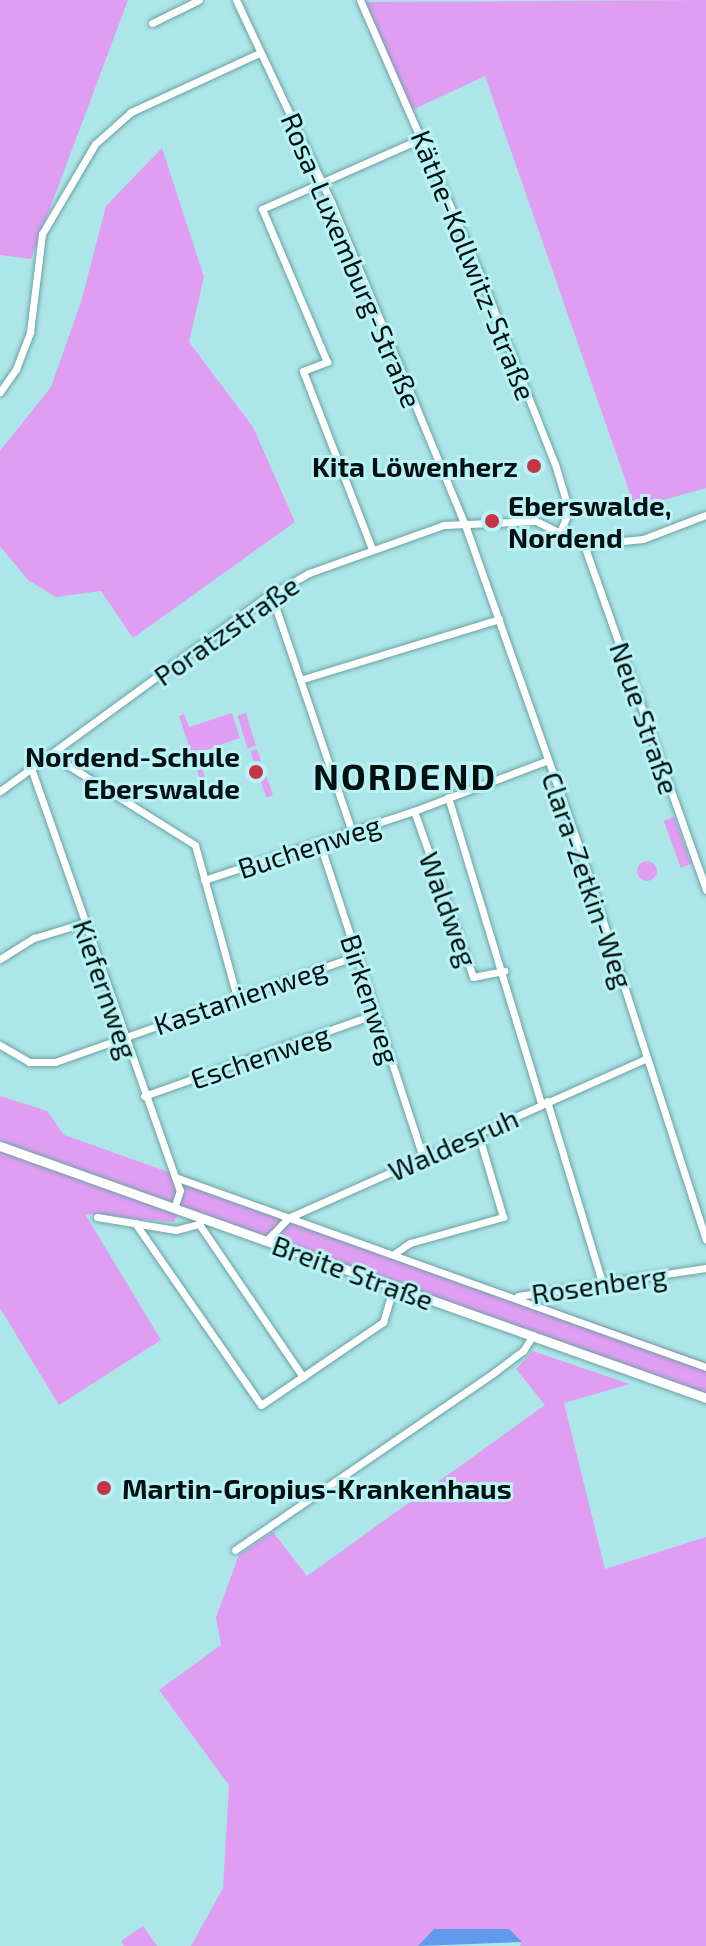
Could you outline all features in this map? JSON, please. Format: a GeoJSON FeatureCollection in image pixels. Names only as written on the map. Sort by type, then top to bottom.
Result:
{"type":"FeatureCollection","features":[{"type":"Feature","properties":{"kind":"main road","name":"Breite Straße"},"geometry":{"type":"LineString","coordinates":[[0,1146],[174,1208],[200,1221],[266,1241],[706,1398]]}},
{"type":"Feature","properties":{"kind":"street"},"geometry":{"type":"LineString","coordinates":[[152,23],[199,0]]}},
{"type":"Feature","properties":{"kind":"street","name":"Rosa-Luxemburg-Straße"},"geometry":{"type":"LineString","coordinates":[[236,0],[322,182],[464,522]]}},
{"type":"Feature","properties":{"kind":"street","name":"Käthe-Kollwitz-Straße"},"geometry":{"type":"LineString","coordinates":[[360,0],[422,138],[563,486],[569,511],[560,532]]}},
{"type":"Feature","properties":{"kind":"street"},"geometry":{"type":"LineString","coordinates":[[0,392],[16,369],[30,332],[42,234],[95,144],[131,112],[259,53]]}},
{"type":"Feature","properties":{"kind":"street"},"geometry":{"type":"LineString","coordinates":[[372,549],[303,371],[327,362],[262,209],[422,138]]}},
{"type":"Feature","properties":{"kind":"street"},"geometry":{"type":"LineString","coordinates":[[584,545],[643,539],[706,515]]}},
{"type":"Feature","properties":{"kind":"street","name":"Poratzstraße"},"geometry":{"type":"LineString","coordinates":[[0,791],[271,594],[372,549],[434,526],[464,522],[536,521],[584,545]]}},
{"type":"Feature","properties":{"kind":"street","name":"Clara-Zetkin-Weg"},"geometry":{"type":"LineString","coordinates":[[464,522],[548,760],[706,1239]]}},
{"type":"Feature","properties":{"kind":"street","name":"Neue Straße"},"geometry":{"type":"LineString","coordinates":[[584,545],[706,890]]}},
{"type":"Feature","properties":{"kind":"street"},"geometry":{"type":"LineString","coordinates":[[271,594],[303,679],[351,829]]}},
{"type":"Feature","properties":{"kind":"street"},"geometry":{"type":"LineString","coordinates":[[303,679],[499,619]]}},
{"type":"Feature","properties":{"kind":"street"},"geometry":{"type":"LineString","coordinates":[[50,754],[192,840],[237,997]]}},
{"type":"Feature","properties":{"kind":"street","name":"Buchenweg"},"geometry":{"type":"LineString","coordinates":[[204,880],[351,829],[414,811],[548,760]]}},
{"type":"Feature","properties":{"kind":"street","name":"Kiefernweg"},"geometry":{"type":"LineString","coordinates":[[31,768],[123,1038],[180,1190],[174,1208]]}},
{"type":"Feature","properties":{"kind":"street","name":"Waldweg"},"geometry":{"type":"LineString","coordinates":[[448,797],[602,1282]]}},
{"type":"Feature","properties":{"kind":"street","name":"Waldweg"},"geometry":{"type":"LineString","coordinates":[[414,811],[473,977],[504,971]]}},
{"type":"Feature","properties":{"kind":"street","name":"Birkenweg"},"geometry":{"type":"LineString","coordinates":[[319,841],[423,1157]]}},
{"type":"Feature","properties":{"kind":"street"},"geometry":{"type":"LineString","coordinates":[[0,959],[34,938],[83,923]]}},
{"type":"Feature","properties":{"kind":"street","name":"Kastanienweg"},"geometry":{"type":"LineString","coordinates":[[0,1045],[40,1063],[123,1038],[356,956]]}},
{"type":"Feature","properties":{"kind":"street","name":"Eschenweg"},"geometry":{"type":"LineString","coordinates":[[144,1096],[376,1014]]}},
{"type":"Feature","properties":{"kind":"street","name":"Waldesruh"},"geometry":{"type":"LineString","coordinates":[[266,1241],[288,1218],[647,1058]]}},
{"type":"Feature","properties":{"kind":"street"},"geometry":{"type":"LineString","coordinates":[[394,1254],[410,1243],[503,1217],[478,1133]]}},
{"type":"Feature","properties":{"kind":"street","name":"Rosenberg"},"geometry":{"type":"LineString","coordinates":[[175,1177],[518,1296],[706,1268]]}},
{"type":"Feature","properties":{"kind":"street"},"geometry":{"type":"LineString","coordinates":[[97,1217],[176,1230],[200,1221],[303,1377]]}},
{"type":"Feature","properties":{"kind":"street"},"geometry":{"type":"LineString","coordinates":[[135,1223],[261,1405],[383,1322],[394,1287]]}},
{"type":"Feature","properties":{"kind":"street"},"geometry":{"type":"LineString","coordinates":[[518,1296],[706,1367]]}},
{"type":"Feature","properties":{"kind":"street"},"geometry":{"type":"LineString","coordinates":[[235,1550],[496,1371],[523,1351],[533,1335]]}},
{"type":"Feature","properties":{"kind":"shaded area"},"geometry":{"type":"Polygon","coordinates":[[[0,0],[128,0],[31,259],[0,255],[0,0]]]}},
{"type":"Feature","properties":{"kind":"shaded area"},"geometry":{"type":"Polygon","coordinates":[[[706,0],[706,488],[635,508],[485,76],[410,111],[361,2],[706,0]]]}},
{"type":"Feature","properties":{"kind":"shaded area"},"geometry":{"type":"Polygon","coordinates":[[[162,148],[204,277],[189,342],[253,427],[295,522],[133,638],[101,591],[56,597],[28,580],[0,546],[0,451],[51,387],[81,302],[106,206],[162,148]]]}},
{"type":"Feature","properties":{"kind":"shaded area"},"geometry":{"type":"Polygon","coordinates":[[[232,713],[240,738],[197,753],[212,799],[207,800],[179,716],[184,714],[189,727],[232,713]]]}},
{"type":"Feature","properties":{"kind":"shaded area"},"geometry":{"type":"Polygon","coordinates":[[[246,713],[256,746],[247,748],[237,716],[246,713]]]}},
{"type":"Feature","properties":{"kind":"shaded area"},"geometry":{"type":"Polygon","coordinates":[[[257,749],[273,795],[266,798],[250,751],[257,749]]]}},
{"type":"Feature","properties":{"kind":"shaded area"},"geometry":{"type":"Polygon","coordinates":[[[674,817],[691,864],[681,868],[664,821],[674,817]]]}},
{"type":"Feature","properties":{"kind":"shaded area"},"geometry":{"type":"Polygon","coordinates":[[[647,861],[654,864],[657,871],[654,878],[647,881],[640,878],[637,871],[640,864],[647,861]]]}},
{"type":"Feature","properties":{"kind":"shaded area"},"geometry":{"type":"Polygon","coordinates":[[[0,1096],[47,1111],[64,1135],[706,1362],[706,1394],[0,1141],[0,1096]]]}},
{"type":"Feature","properties":{"kind":"shaded area"},"geometry":{"type":"Polygon","coordinates":[[[0,1150],[178,1215],[174,1222],[85,1214],[161,1340],[59,1405],[0,1308],[0,1150]]]}},
{"type":"Feature","properties":{"kind":"shaded area"},"geometry":{"type":"Polygon","coordinates":[[[533,1351],[630,1384],[564,1403],[605,1569],[706,1537],[706,1946],[520,1946],[521,1942],[435,1929],[418,1946],[191,1946],[223,1888],[229,1785],[159,1690],[221,1645],[216,1617],[239,1555],[273,1532],[307,1576],[545,1405],[516,1369],[533,1351]]]}},
{"type":"Feature","properties":{"kind":"shaded area"},"geometry":{"type":"Polygon","coordinates":[[[143,1926],[157,1946],[124,1946],[121,1941],[143,1926]]]}},
{"type":"Feature","properties":{"kind":"water"},"geometry":{"type":"Polygon","coordinates":[[[434,1929],[509,1929],[522,1942],[418,1946],[434,1929]]]}},
{"type":"Feature","properties":{"kind":"place","name":"Kita Löwenherz"},"geometry":{"type":"Point","coordinates":[534,466]}},
{"type":"Feature","properties":{"kind":"place","name":"Eberswalde, Nordend"},"geometry":{"type":"Point","coordinates":[492,521]}},
{"type":"Feature","properties":{"kind":"place","name":"Nordend-Schule Eberswalde"},"geometry":{"type":"Point","coordinates":[256,772]}},
{"type":"Feature","properties":{"kind":"place","name":"Martin-Gropius-Krankenhaus"},"geometry":{"type":"Point","coordinates":[104,1488]}},
{"type":"Feature","properties":{"kind":"district","name":"NORDEND"},"geometry":{"type":"Point","coordinates":[405,776]}}]}
